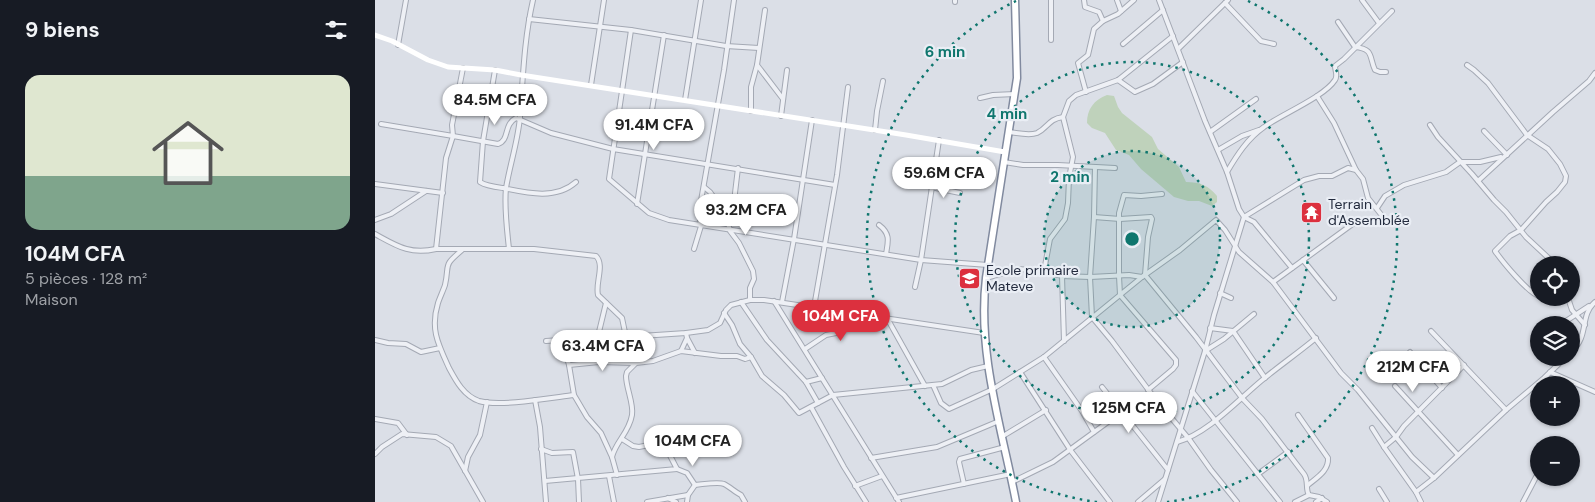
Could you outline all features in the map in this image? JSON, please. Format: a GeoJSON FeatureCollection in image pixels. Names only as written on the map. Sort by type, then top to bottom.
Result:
{"type":"FeatureCollection","features":[{"type":"Feature","properties":{"kind":"highway"},"geometry":{"type":"LineString","coordinates":[[1015,0],[1017,38],[1015,94],[983,302],[988,366],[1016,502]]}},
{"type":"Feature","properties":{"kind":"street"},"geometry":{"type":"LineString","coordinates":[[398,45],[406,0]]}},
{"type":"Feature","properties":{"kind":"street"},"geometry":{"type":"LineString","coordinates":[[509,249],[505,204],[506,189],[519,119],[521,75],[533,0]]}},
{"type":"Feature","properties":{"kind":"street"},"geometry":{"type":"LineString","coordinates":[[591,85],[604,0]]}},
{"type":"Feature","properties":{"kind":"street"},"geometry":{"type":"LineString","coordinates":[[685,100],[701,0]]}},
{"type":"Feature","properties":{"kind":"street"},"geometry":{"type":"LineString","coordinates":[[694,249],[701,226],[699,216],[734,0]]}},
{"type":"Feature","properties":{"kind":"street"},"geometry":{"type":"LineString","coordinates":[[1051,0],[1051,40]]}},
{"type":"Feature","properties":{"kind":"street"},"geometry":{"type":"LineString","coordinates":[[1084,0],[1085,7],[1099,12],[1103,21]]}},
{"type":"Feature","properties":{"kind":"street"},"geometry":{"type":"LineString","coordinates":[[1117,0],[1121,11]]}},
{"type":"Feature","properties":{"kind":"street"},"geometry":{"type":"LineString","coordinates":[[1085,92],[1079,63],[1088,55],[1094,29],[1103,21],[1118,14],[1134,0]]}},
{"type":"Feature","properties":{"kind":"street"},"geometry":{"type":"LineString","coordinates":[[1159,0],[1227,172],[1237,203],[1244,217],[1254,222],[1292,268]]}},
{"type":"Feature","properties":{"kind":"street"},"geometry":{"type":"LineString","coordinates":[[1362,0],[1379,23]]}},
{"type":"Feature","properties":{"kind":"street"},"geometry":{"type":"LineString","coordinates":[[1178,49],[1226,2],[1261,41],[1274,44]]}},
{"type":"Feature","properties":{"kind":"street"},"geometry":{"type":"LineString","coordinates":[[751,111],[752,80],[757,65],[765,10]]}},
{"type":"Feature","properties":{"kind":"street"},"geometry":{"type":"LineString","coordinates":[[1123,44],[1163,10]]}},
{"type":"Feature","properties":{"kind":"street"},"geometry":{"type":"LineString","coordinates":[[1227,172],[1237,155],[1261,129],[1317,96],[1336,80],[1335,66],[1392,11]]}},
{"type":"Feature","properties":{"kind":"street"},"geometry":{"type":"LineString","coordinates":[[529,19],[631,30],[726,46],[759,48]]}},
{"type":"Feature","properties":{"kind":"street"},"geometry":{"type":"LineString","coordinates":[[1338,22],[1355,46],[1367,50],[1371,55],[1375,70],[1386,72]]}},
{"type":"Feature","properties":{"kind":"street"},"geometry":{"type":"LineString","coordinates":[[631,30],[609,176],[610,181],[649,213],[661,218],[730,231],[794,239],[921,260],[988,265]]}},
{"type":"Feature","properties":{"kind":"street"},"geometry":{"type":"LineString","coordinates":[[375,35],[392,41],[437,64],[495,70],[1005,152]]}},
{"type":"Feature","properties":{"kind":"street"},"geometry":{"type":"LineString","coordinates":[[637,204],[664,35]]}},
{"type":"Feature","properties":{"kind":"street"},"geometry":{"type":"LineString","coordinates":[[1174,37],[1186,40]]}},
{"type":"Feature","properties":{"kind":"street"},"geometry":{"type":"LineString","coordinates":[[1045,271],[1051,236],[1066,218],[1073,157],[1063,117],[1069,101],[1085,92],[1118,80],[1174,37]]}},
{"type":"Feature","properties":{"kind":"street"},"geometry":{"type":"LineString","coordinates":[[1118,80],[1135,92],[1153,84],[1183,62]]}},
{"type":"Feature","properties":{"kind":"street"},"geometry":{"type":"LineString","coordinates":[[757,65],[783,99]]}},
{"type":"Feature","properties":{"kind":"street"},"geometry":{"type":"LineString","coordinates":[[1467,65],[1488,83],[1527,135],[1548,149],[1560,164],[1566,176],[1565,182],[1557,192],[1521,230],[1510,236],[1495,251],[1530,290]]}},
{"type":"Feature","properties":{"kind":"street"},"geometry":{"type":"LineString","coordinates":[[436,249],[446,158],[453,136],[452,125],[463,68]]}},
{"type":"Feature","properties":{"kind":"street"},"geometry":{"type":"LineString","coordinates":[[495,70],[483,142],[480,182],[531,194],[566,189],[576,182]]}},
{"type":"Feature","properties":{"kind":"street"},"geometry":{"type":"LineString","coordinates":[[781,116],[787,70]]}},
{"type":"Feature","properties":{"kind":"street"},"geometry":{"type":"LineString","coordinates":[[1479,181],[1527,135],[1589,82],[1595,73]]}},
{"type":"Feature","properties":{"kind":"street"},"geometry":{"type":"LineString","coordinates":[[875,130],[883,82]]}},
{"type":"Feature","properties":{"kind":"street"},"geometry":{"type":"LineString","coordinates":[[814,307],[835,185],[848,87]]}},
{"type":"Feature","properties":{"kind":"street"},"geometry":{"type":"LineString","coordinates":[[979,98],[1015,94]]}},
{"type":"Feature","properties":{"kind":"street"},"geometry":{"type":"LineString","coordinates":[[1317,96],[1334,123],[1356,170],[1363,179],[1367,195],[1387,222]]}},
{"type":"Feature","properties":{"kind":"street"},"geometry":{"type":"LineString","coordinates":[[1210,132],[1256,99]]}},
{"type":"Feature","properties":{"kind":"street"},"geometry":{"type":"LineString","coordinates":[[1009,132],[1037,133],[1052,120],[1063,117]]}},
{"type":"Feature","properties":{"kind":"street"},"geometry":{"type":"LineString","coordinates":[[381,124],[498,144],[502,143],[508,125],[512,121],[519,119],[551,134],[613,149],[835,185]]}},
{"type":"Feature","properties":{"kind":"street"},"geometry":{"type":"LineString","coordinates":[[782,302],[804,179],[812,120]]}},
{"type":"Feature","properties":{"kind":"street"},"geometry":{"type":"LineString","coordinates":[[1430,125],[1460,162],[1547,256]]}},
{"type":"Feature","properties":{"kind":"street"},"geometry":{"type":"LineString","coordinates":[[1218,150],[1248,133],[1261,129]]}},
{"type":"Feature","properties":{"kind":"street"},"geometry":{"type":"LineString","coordinates":[[1484,131],[1505,156]]}},
{"type":"Feature","properties":{"kind":"street"},"geometry":{"type":"LineString","coordinates":[[1248,133],[1251,138]]}},
{"type":"Feature","properties":{"kind":"street"},"geometry":{"type":"LineString","coordinates":[[915,288],[939,140]]}},
{"type":"Feature","properties":{"kind":"street"},"geometry":{"type":"LineString","coordinates":[[1377,208],[1385,196],[1393,190],[1446,172],[1460,162],[1480,162],[1505,156]]}},
{"type":"Feature","properties":{"kind":"street"},"geometry":{"type":"LineString","coordinates":[[1004,162],[1023,165],[1115,168]]}},
{"type":"Feature","properties":{"kind":"street"},"geometry":{"type":"LineString","coordinates":[[727,219],[732,217],[735,212],[738,168]]}},
{"type":"Feature","properties":{"kind":"street"},"geometry":{"type":"LineString","coordinates":[[1095,168],[1090,277],[1092,317],[1237,502]]}},
{"type":"Feature","properties":{"kind":"street"},"geometry":{"type":"LineString","coordinates":[[1158,502],[1244,217],[1304,180],[1319,176],[1332,176],[1345,169],[1356,170]]}},
{"type":"Feature","properties":{"kind":"street"},"geometry":{"type":"LineString","coordinates":[[375,184],[443,194]]}},
{"type":"Feature","properties":{"kind":"street"},"geometry":{"type":"LineString","coordinates":[[704,187],[710,192],[727,219],[730,231],[739,242],[753,271],[754,279],[750,288],[751,300]]}},
{"type":"Feature","properties":{"kind":"street"},"geometry":{"type":"LineString","coordinates":[[931,187],[960,193]]}},
{"type":"Feature","properties":{"kind":"street"},"geometry":{"type":"LineString","coordinates":[[375,220],[391,214],[426,191]]}},
{"type":"Feature","properties":{"kind":"street"},"geometry":{"type":"LineString","coordinates":[[1148,390],[1176,366],[1176,360],[1120,295],[1119,213],[1124,195],[1162,194]]}},
{"type":"Feature","properties":{"kind":"street"},"geometry":{"type":"LineString","coordinates":[[1094,217],[1120,219],[1151,217],[1144,276],[1288,452],[1304,474],[1309,495]]}},
{"type":"Feature","properties":{"kind":"street"},"geometry":{"type":"LineString","coordinates":[[933,384],[941,403],[949,410],[993,389],[1044,357],[1216,220],[1243,256],[1273,282],[1341,373],[1358,390],[1412,457],[1434,478]]}},
{"type":"Feature","properties":{"kind":"street"},"geometry":{"type":"LineString","coordinates":[[1273,282],[1354,223]]}},
{"type":"Feature","properties":{"kind":"street"},"geometry":{"type":"LineString","coordinates":[[879,225],[889,237],[886,254]]}},
{"type":"Feature","properties":{"kind":"street"},"geometry":{"type":"LineString","coordinates":[[375,234],[403,249],[417,252],[436,249],[509,249],[552,250],[596,256],[599,263],[598,295],[622,318],[627,337]]}},
{"type":"Feature","properties":{"kind":"street"},"geometry":{"type":"LineString","coordinates":[[462,249],[447,266],[445,286],[438,301],[434,318],[435,334],[455,380],[469,396],[487,402],[535,400],[574,395]]}},
{"type":"Feature","properties":{"kind":"street"},"geometry":{"type":"LineString","coordinates":[[1303,260],[1334,298]]}},
{"type":"Feature","properties":{"kind":"street"},"geometry":{"type":"LineString","coordinates":[[986,278],[1012,270],[1025,269],[1045,271],[1062,276],[1144,276]]}},
{"type":"Feature","properties":{"kind":"street"},"geometry":{"type":"LineString","coordinates":[[1062,276],[1064,341]]}},
{"type":"Feature","properties":{"kind":"street"},"geometry":{"type":"LineString","coordinates":[[1220,293],[1231,298]]}},
{"type":"Feature","properties":{"kind":"street"},"geometry":{"type":"LineString","coordinates":[[597,340],[627,337],[687,336],[714,328],[720,323],[728,307],[751,300],[782,302],[984,332]]}},
{"type":"Feature","properties":{"kind":"street"},"geometry":{"type":"LineString","coordinates":[[774,301],[898,500],[1011,474]]}},
{"type":"Feature","properties":{"kind":"street"},"geometry":{"type":"LineString","coordinates":[[741,302],[767,340],[806,382],[818,403]]}},
{"type":"Feature","properties":{"kind":"street"},"geometry":{"type":"LineString","coordinates":[[1575,315],[1595,302]]}},
{"type":"Feature","properties":{"kind":"street"},"geometry":{"type":"LineString","coordinates":[[1580,343],[1587,313],[1595,302]]}},
{"type":"Feature","properties":{"kind":"street"},"geometry":{"type":"LineString","coordinates":[[599,362],[597,340],[606,303]]}},
{"type":"Feature","properties":{"kind":"street"},"geometry":{"type":"LineString","coordinates":[[1571,306],[1575,315],[1585,325]]}},
{"type":"Feature","properties":{"kind":"street"},"geometry":{"type":"LineString","coordinates":[[724,313],[740,344],[751,357],[762,376],[783,395],[797,412],[801,413],[833,395],[945,383],[971,370],[988,366]]}},
{"type":"Feature","properties":{"kind":"street"},"geometry":{"type":"LineString","coordinates":[[1205,350],[1224,339],[1254,314]]}},
{"type":"Feature","properties":{"kind":"street"},"geometry":{"type":"LineString","coordinates":[[805,349],[826,335],[841,332],[863,315]]}},
{"type":"Feature","properties":{"kind":"street"},"geometry":{"type":"LineString","coordinates":[[887,318],[925,386]]}},
{"type":"Feature","properties":{"kind":"street"},"geometry":{"type":"LineString","coordinates":[[1210,328],[1233,331],[1265,378]]}},
{"type":"Feature","properties":{"kind":"street"},"geometry":{"type":"LineString","coordinates":[[1431,331],[1505,410]]}},
{"type":"Feature","properties":{"kind":"street"},"geometry":{"type":"LineString","coordinates":[[681,351],[687,336]]}},
{"type":"Feature","properties":{"kind":"street"},"geometry":{"type":"LineString","coordinates":[[687,336],[695,353]]}},
{"type":"Feature","properties":{"kind":"street"},"geometry":{"type":"LineString","coordinates":[[1177,442],[1189,439],[1215,420],[1316,338]]}},
{"type":"Feature","properties":{"kind":"street"},"geometry":{"type":"LineString","coordinates":[[375,340],[406,344],[421,352],[440,348]]}},
{"type":"Feature","properties":{"kind":"street"},"geometry":{"type":"LineString","coordinates":[[545,340],[563,341],[574,395],[587,417],[601,434],[613,457],[617,475]]}},
{"type":"Feature","properties":{"kind":"street"},"geometry":{"type":"LineString","coordinates":[[569,365],[599,362],[636,363],[653,361],[681,351],[737,356],[745,359],[751,357]]}},
{"type":"Feature","properties":{"kind":"street"},"geometry":{"type":"LineString","coordinates":[[1410,352],[1442,388]]}},
{"type":"Feature","properties":{"kind":"street"},"geometry":{"type":"LineString","coordinates":[[1044,357],[1082,411],[1093,432]]}},
{"type":"Feature","properties":{"kind":"street"},"geometry":{"type":"LineString","coordinates":[[613,457],[614,450],[628,430],[633,414],[626,376],[627,372],[636,363]]}},
{"type":"Feature","properties":{"kind":"street"},"geometry":{"type":"LineString","coordinates":[[1384,447],[1396,437],[1404,426],[1464,365]]}},
{"type":"Feature","properties":{"kind":"street"},"geometry":{"type":"LineString","coordinates":[[1416,492],[1434,478],[1505,410],[1556,366]]}},
{"type":"Feature","properties":{"kind":"street"},"geometry":{"type":"LineString","coordinates":[[1020,372],[1071,451],[1110,502]]}},
{"type":"Feature","properties":{"kind":"street"},"geometry":{"type":"LineString","coordinates":[[1550,372],[1595,392]]}},
{"type":"Feature","properties":{"kind":"street"},"geometry":{"type":"LineString","coordinates":[[806,382],[822,378]]}},
{"type":"Feature","properties":{"kind":"street"},"geometry":{"type":"LineString","coordinates":[[1395,386],[1458,455]]}},
{"type":"Feature","properties":{"kind":"street"},"geometry":{"type":"LineString","coordinates":[[1103,387],[1168,470]]}},
{"type":"Feature","properties":{"kind":"street"},"geometry":{"type":"LineString","coordinates":[[1192,391],[1280,502]]}},
{"type":"Feature","properties":{"kind":"street"},"geometry":{"type":"LineString","coordinates":[[1012,482],[1053,462],[1071,451],[1093,432],[1123,411],[1153,396]]}},
{"type":"Feature","properties":{"kind":"street"},"geometry":{"type":"LineString","coordinates":[[535,400],[546,502]]}},
{"type":"Feature","properties":{"kind":"street"},"geometry":{"type":"LineString","coordinates":[[464,472],[468,457],[480,435],[487,402]]}},
{"type":"Feature","properties":{"kind":"street"},"geometry":{"type":"LineString","coordinates":[[811,407],[855,486],[866,502]]}},
{"type":"Feature","properties":{"kind":"street"},"geometry":{"type":"LineString","coordinates":[[1003,436],[1046,410]]}},
{"type":"Feature","properties":{"kind":"street"},"geometry":{"type":"LineString","coordinates":[[1298,415],[1328,458],[1326,469],[1308,485]]}},
{"type":"Feature","properties":{"kind":"street"},"geometry":{"type":"LineString","coordinates":[[375,419],[398,424],[407,435]]}},
{"type":"Feature","properties":{"kind":"street"},"geometry":{"type":"LineString","coordinates":[[871,458],[937,447],[999,421]]}},
{"type":"Feature","properties":{"kind":"street"},"geometry":{"type":"LineString","coordinates":[[1372,428],[1416,492],[1420,500],[1413,502]]}},
{"type":"Feature","properties":{"kind":"street"},"geometry":{"type":"LineString","coordinates":[[375,454],[397,437],[407,435],[436,437],[451,446],[464,472],[483,502]]}},
{"type":"Feature","properties":{"kind":"street"},"geometry":{"type":"LineString","coordinates":[[622,439],[633,446],[639,447],[663,442],[677,470]]}},
{"type":"Feature","properties":{"kind":"street"},"geometry":{"type":"LineString","coordinates":[[964,484],[960,459],[1005,447]]}},
{"type":"Feature","properties":{"kind":"street"},"geometry":{"type":"LineString","coordinates":[[541,449],[552,453],[573,452],[578,479],[579,502]]}},
{"type":"Feature","properties":{"kind":"street"},"geometry":{"type":"LineString","coordinates":[[1258,474],[1288,452]]}},
{"type":"Feature","properties":{"kind":"street"},"geometry":{"type":"LineString","coordinates":[[545,481],[677,470],[687,473],[695,485]]}},
{"type":"Feature","properties":{"kind":"street"},"geometry":{"type":"LineString","coordinates":[[609,476],[614,502]]}},
{"type":"Feature","properties":{"kind":"street"},"geometry":{"type":"LineString","coordinates":[[855,486],[882,476]]}},
{"type":"Feature","properties":{"kind":"street"},"geometry":{"type":"LineString","coordinates":[[1138,502],[1166,478]]}},
{"type":"Feature","properties":{"kind":"street"},"geometry":{"type":"LineString","coordinates":[[687,502],[688,495],[695,485],[721,482],[735,493],[741,495],[745,502]]}},
{"type":"Feature","properties":{"kind":"street"},"geometry":{"type":"LineString","coordinates":[[1523,502],[1531,486]]}},
{"type":"Feature","properties":{"kind":"street"},"geometry":{"type":"LineString","coordinates":[[1379,489],[1387,502]]}},
{"type":"Feature","properties":{"kind":"street"},"geometry":{"type":"LineString","coordinates":[[647,502],[688,495]]}},
{"type":"Feature","properties":{"kind":"street"},"geometry":{"type":"LineString","coordinates":[[1295,502],[1309,495],[1322,498],[1327,502]]}},
{"type":"Feature","properties":{"kind":"street"},"geometry":{"type":"LineString","coordinates":[[668,498],[676,502]]}},
{"type":"Feature","properties":{"kind":"street"},"geometry":{"type":"LineString","coordinates":[[1316,502],[1322,498]]}},
{"type":"Feature","properties":{"kind":"green space"},"geometry":{"type":"Polygon","coordinates":[[[1107,95],[1114,96],[1122,113],[1152,137],[1158,149],[1179,167],[1186,182],[1207,187],[1217,196],[1217,202],[1212,206],[1199,201],[1188,201],[1174,197],[1141,169],[1129,155],[1116,150],[1105,133],[1092,128],[1087,123],[1090,109],[1095,102],[1107,95]]]}},
{"type":"Feature","properties":{"kind":"place","name":"Terrain d'Assemblée"},"geometry":{"type":"Point","coordinates":[1312,212]}},
{"type":"Feature","properties":{"kind":"place","name":"Ecole primaire Mateve"},"geometry":{"type":"Point","coordinates":[970,278]}}]}
